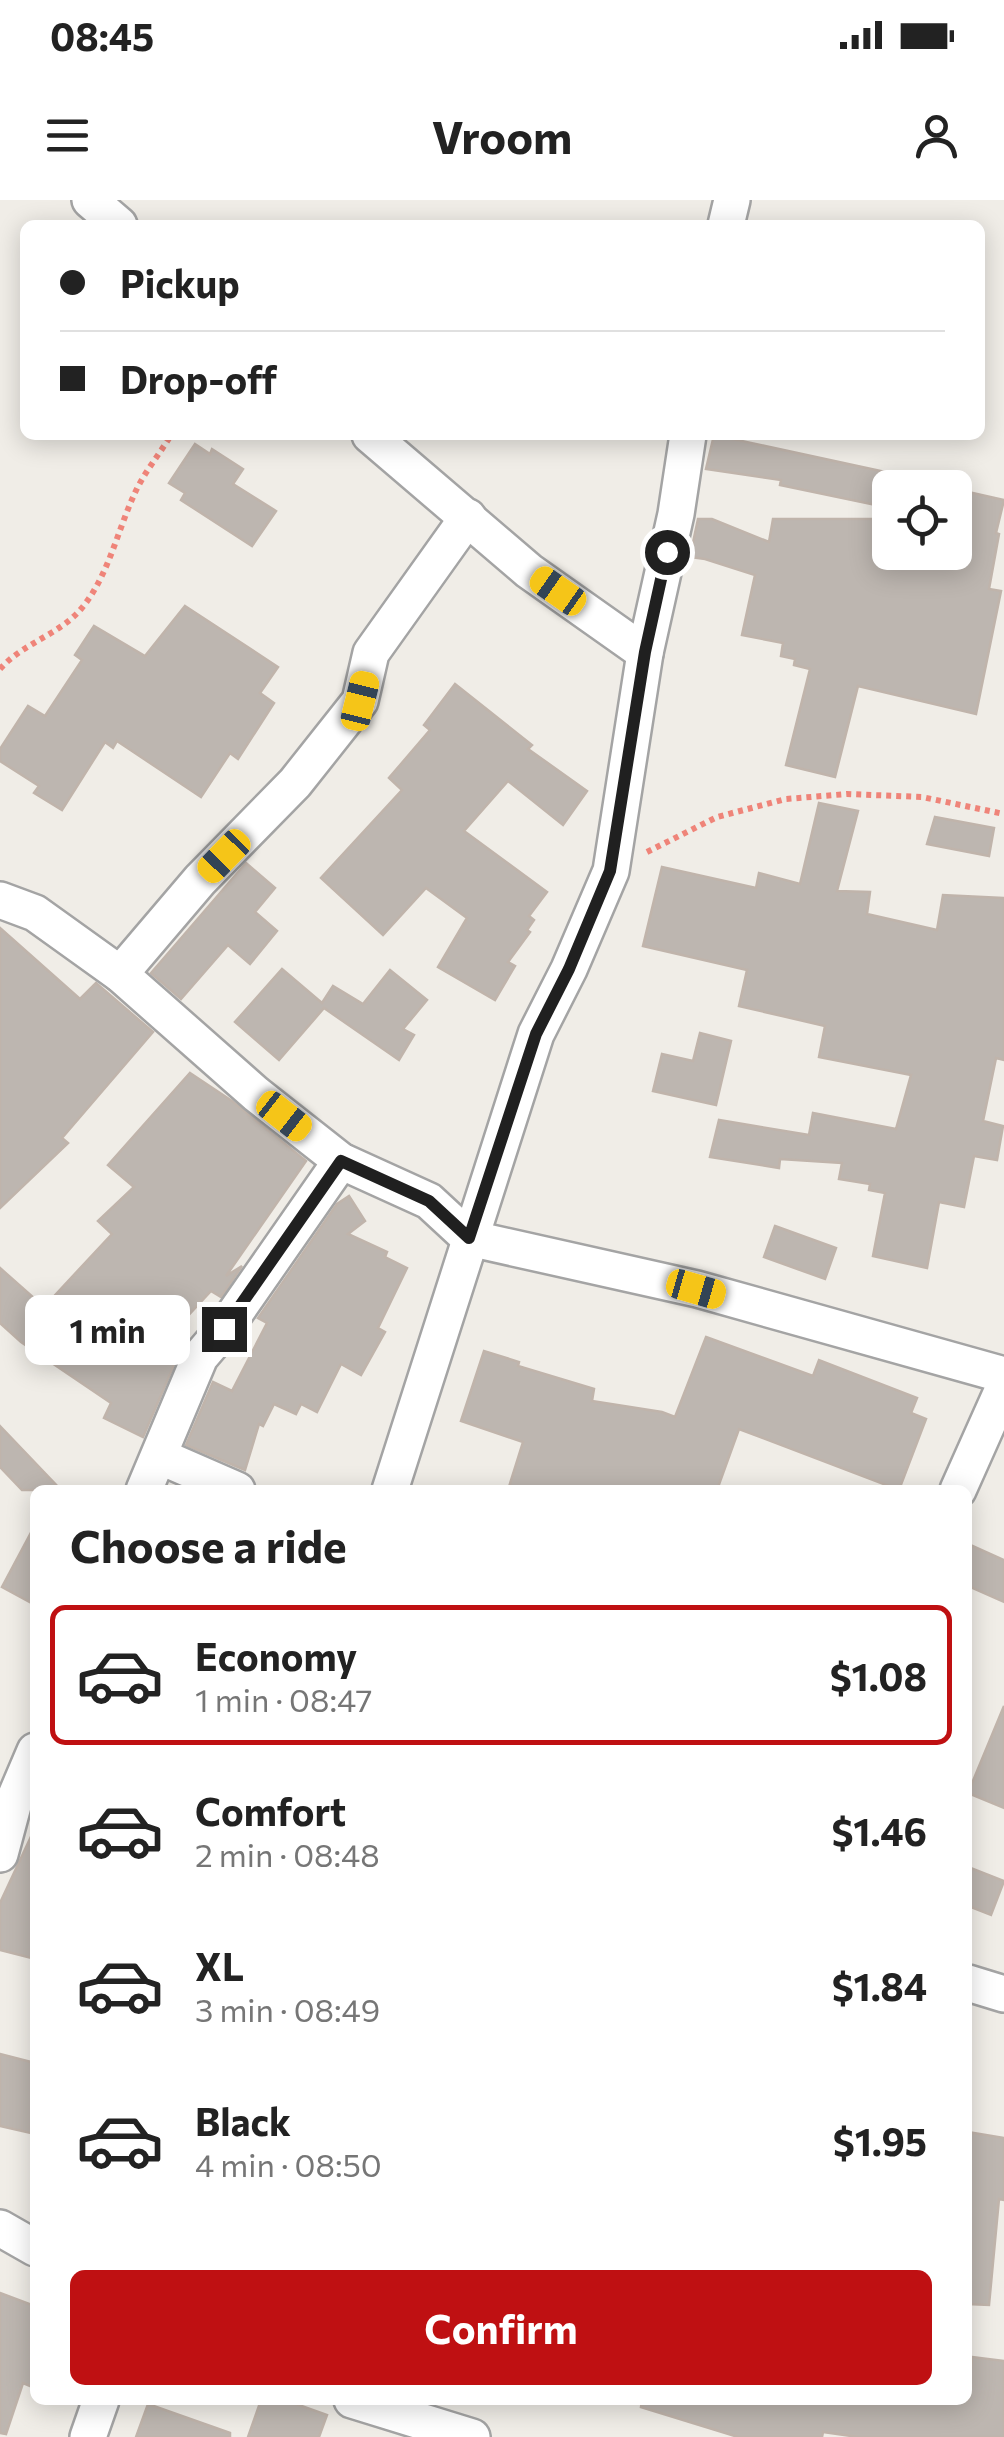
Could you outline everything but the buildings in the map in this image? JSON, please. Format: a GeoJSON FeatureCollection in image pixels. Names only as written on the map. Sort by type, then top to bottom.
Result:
{"type":"FeatureCollection","features":[{"type":"Feature","properties":{"kind":"street"},"geometry":{"type":"LineString","coordinates":[[90,200],[113,220]]}},
{"type":"Feature","properties":{"kind":"street"},"geometry":{"type":"LineString","coordinates":[[376,440],[530,571],[645,652]]}},
{"type":"Feature","properties":{"kind":"street"},"geometry":{"type":"LineString","coordinates":[[392,1485],[536,1034],[569,969],[610,871],[645,652],[676,514],[687,440]]}},
{"type":"Feature","properties":{"kind":"street"},"geometry":{"type":"LineString","coordinates":[[120,974],[200,880],[295,783],[360,701],[372,652],[468,517]]}},
{"type":"Feature","properties":{"kind":"street"},"geometry":{"type":"LineString","coordinates":[[0,900],[35,913],[120,974],[256,1094],[341,1161],[429,1201],[469,1238],[696,1289],[1004,1375]]}},
{"type":"Feature","properties":{"kind":"street"},"geometry":{"type":"LineString","coordinates":[[146,1485],[200,1358],[341,1161]]}},
{"type":"Feature","properties":{"kind":"street"},"geometry":{"type":"LineString","coordinates":[[960,1485],[1004,1388]]}},
{"type":"Feature","properties":{"kind":"street"},"geometry":{"type":"LineString","coordinates":[[158,1456],[225,1485]]}},
{"type":"Feature","properties":{"kind":"street"},"geometry":{"type":"LineString","coordinates":[[0,1854],[8,1794],[30,1758]]}},
{"type":"Feature","properties":{"kind":"street"},"geometry":{"type":"LineString","coordinates":[[972,1984],[1004,1994]]}},
{"type":"Feature","properties":{"kind":"street"},"geometry":{"type":"LineString","coordinates":[[0,2228],[30,2245]]}},
{"type":"Feature","properties":{"kind":"street"},"geometry":{"type":"LineString","coordinates":[[88,2437],[99,2405]]}},
{"type":"Feature","properties":{"kind":"street"},"geometry":{"type":"LineString","coordinates":[[368,2405],[472,2437]]}},
{"type":"Feature","properties":{"kind":"path"},"geometry":{"type":"LineString","coordinates":[[0,669],[80,610],[102,572],[135,492],[168,440]]}},
{"type":"Feature","properties":{"kind":"path"},"geometry":{"type":"LineString","coordinates":[[610,871],[717,817],[786,799],[847,794],[922,796],[1004,814]]}},
{"type":"Feature","properties":{"kind":"route"},"geometry":{"type":"LineString","coordinates":[[224,1329],[341,1161],[429,1201],[469,1238],[536,1034],[569,969],[610,871],[645,652],[667,552]]}}]}
